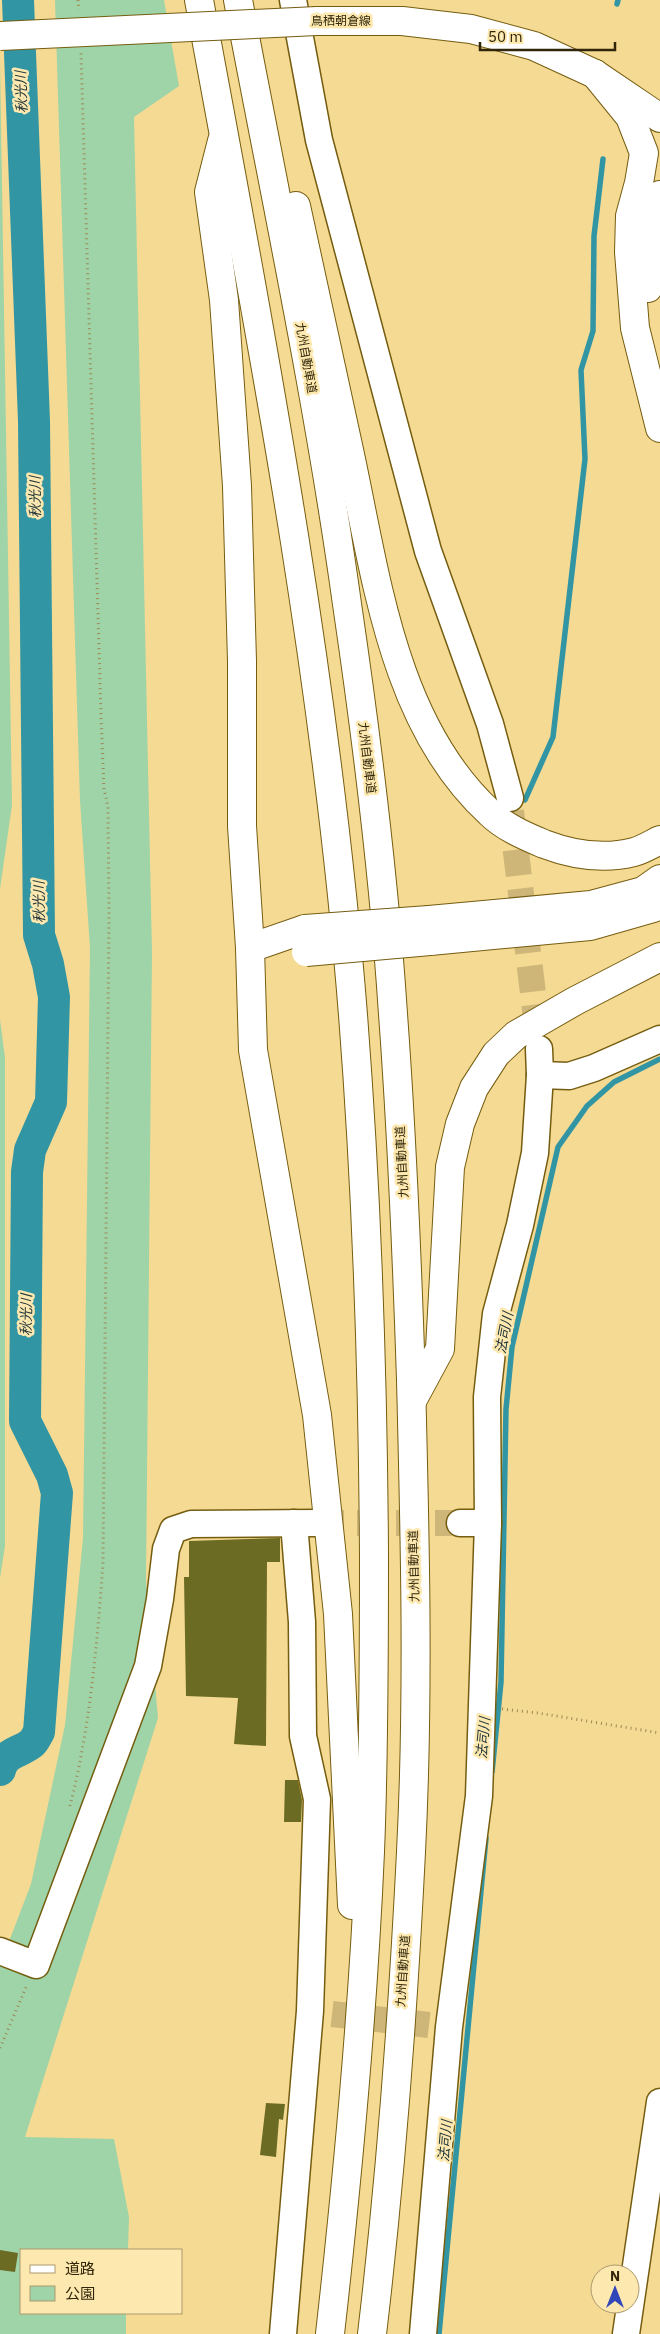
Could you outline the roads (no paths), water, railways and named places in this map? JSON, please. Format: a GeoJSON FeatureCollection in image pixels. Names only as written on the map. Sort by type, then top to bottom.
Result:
{"type":"FeatureCollection","features":[{"type":"Feature","properties":{"kind":"main road"},"geometry":{"type":"LineString","coordinates":[[199,0],[271,388],[306,606],[334,822],[353,1013],[366,1239],[373,1456],[374,1661],[370,1852],[359,2031],[330,2334]]}},
{"type":"Feature","properties":{"kind":"main road","name":"九州自動車道"},"geometry":{"type":"LineString","coordinates":[[238,0],[313,395],[347,601],[374,817],[394,1030],[406,1236],[415,1663],[412,1847],[390,2148],[372,2334]]}},
{"type":"Feature","properties":{"kind":"main road"},"geometry":{"type":"LineString","coordinates":[[246,0],[283,144],[384,613],[410,695],[431,738],[459,780],[491,814],[524,836],[558,849],[593,857],[634,852],[660,840]]}},
{"type":"Feature","properties":{"kind":"main road","name":"鳥栖朝倉線"},"geometry":{"type":"LineString","coordinates":[[0,36],[317,21],[402,21],[471,29],[534,46],[594,74],[660,118]]}},
{"type":"Feature","properties":{"kind":"main road"},"geometry":{"type":"LineString","coordinates":[[594,74],[630,117],[644,153],[640,183],[630,216],[630,252],[635,328],[660,428]]}},
{"type":"Feature","properties":{"kind":"main road"},"geometry":{"type":"LineString","coordinates":[[224,134],[209,192],[224,300],[237,486],[242,661],[242,826],[250,948],[253,1050],[317,1415],[338,1614],[359,2031]]}},
{"type":"Feature","properties":{"kind":"main road"},"geometry":{"type":"LineString","coordinates":[[630,252],[638,221],[660,195]]}},
{"type":"Feature","properties":{"kind":"main road"},"geometry":{"type":"LineString","coordinates":[[660,227],[648,252],[647,286],[652,326],[660,358]]}},
{"type":"Feature","properties":{"kind":"main road"},"geometry":{"type":"LineString","coordinates":[[430,930],[591,905],[642,891],[660,879]]}},
{"type":"Feature","properties":{"kind":"main road"},"geometry":{"type":"LineString","coordinates":[[250,948],[306,940],[430,930],[590,926],[653,908],[660,903]]}},
{"type":"Feature","properties":{"kind":"main road"},"geometry":{"type":"LineString","coordinates":[[411,1403],[440,1349],[450,1167],[460,1124],[474,1088],[496,1054],[516,1035],[575,1001],[660,957]]}},
{"type":"Feature","properties":{"kind":"street"},"geometry":{"type":"LineString","coordinates":[[293,0],[319,140],[426,542],[490,724],[510,798]]}},
{"type":"Feature","properties":{"kind":"street"},"geometry":{"type":"LineString","coordinates":[[423,2334],[439,2026],[478,1796],[488,1523],[487,1397],[496,1314],[520,1224],[535,1153],[540,1062],[569,1076],[594,1068],[660,1039]]}},
{"type":"Feature","properties":{"kind":"street"},"geometry":{"type":"LineString","coordinates":[[19,1958],[148,1666],[160,1599],[166,1549],[173,1530],[191,1524],[306,1523],[302,1622],[302,1736],[317,1799],[321,2013],[283,2334]]}},
{"type":"Feature","properties":{"kind":"street"},"geometry":{"type":"LineString","coordinates":[[460,1523],[488,1523]]}},
{"type":"Feature","properties":{"kind":"street"},"geometry":{"type":"LineString","coordinates":[[626,2334],[660,2102]]}},
{"type":"Feature","properties":{"kind":"waterway","name":"秋光川"},"geometry":{"type":"LineString","coordinates":[[0,1770],[2,1764],[9,1756],[32,1743],[39,1732],[57,1493],[52,1475],[25,1421],[27,1172],[30,1150],[51,1102],[54,997],[48,964],[39,935],[34,421],[18,0]]}},
{"type":"Feature","properties":{"kind":"waterway"},"geometry":{"type":"LineString","coordinates":[[617,4],[618,0]]}},
{"type":"Feature","properties":{"kind":"waterway"},"geometry":{"type":"LineString","coordinates":[[525,800],[553,737],[585,459],[581,370],[593,331],[594,236],[603,159]]}},
{"type":"Feature","properties":{"kind":"waterway","name":"法司川"},"geometry":{"type":"LineString","coordinates":[[492,1772],[501,1682],[506,1409],[512,1347],[558,1147],[587,1106],[614,1082],[660,1059]]}},
{"type":"Feature","properties":{"kind":"waterway","name":"法司川"},"geometry":{"type":"LineString","coordinates":[[439,2334],[486,1838]]}},
{"type":"Feature","properties":{"kind":"tunnel"},"geometry":{"type":"LineString","coordinates":[[511,811],[539,1043]]}},
{"type":"Feature","properties":{"kind":"tunnel"},"geometry":{"type":"LineString","coordinates":[[318,1523],[460,1523]]}},
{"type":"Feature","properties":{"kind":"tunnel"},"geometry":{"type":"LineString","coordinates":[[332,2014],[429,2025]]}}]}
